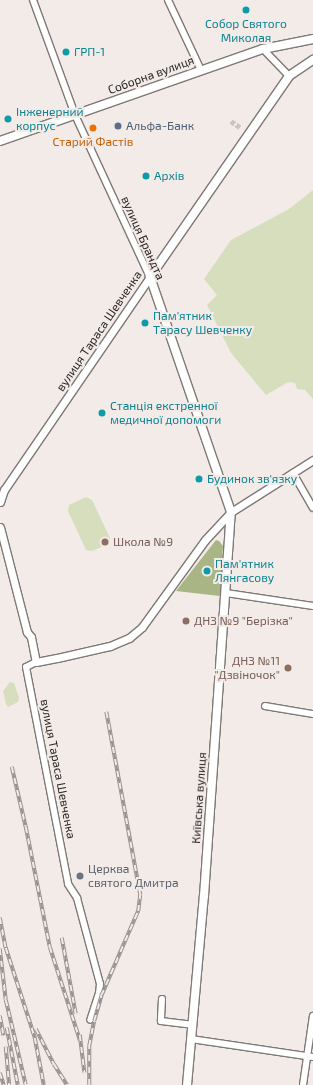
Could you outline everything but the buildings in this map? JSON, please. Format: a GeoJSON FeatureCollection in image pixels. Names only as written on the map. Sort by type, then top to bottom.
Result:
{"type":"FeatureCollection","features":[{"type":"Feature","properties":{"kind":"main road","name":"Соборна вулиця"},"geometry":{"type":"LineString","coordinates":[[0,141],[263,49],[313,39]]}},
{"type":"Feature","properties":{"kind":"main road"},"geometry":{"type":"LineString","coordinates":[[289,76],[313,60]]}},
{"type":"Feature","properties":{"kind":"main road","name":"вулиця Тараса Шевченка"},"geometry":{"type":"LineString","coordinates":[[150,277],[289,76]]}},
{"type":"Feature","properties":{"kind":"main road","name":"вулиця Брандта"},"geometry":{"type":"LineString","coordinates":[[150,277],[231,512]]}},
{"type":"Feature","properties":{"kind":"main road","name":"Київська вулиця"},"geometry":{"type":"LineString","coordinates":[[186,1085],[204,896],[231,512]]}},
{"type":"Feature","properties":{"kind":"street","name":"вулиця Брандта"},"geometry":{"type":"LineString","coordinates":[[33,0],[75,115],[150,277]]}},
{"type":"Feature","properties":{"kind":"street"},"geometry":{"type":"LineString","coordinates":[[168,0],[201,70]]}},
{"type":"Feature","properties":{"kind":"street"},"geometry":{"type":"LineString","coordinates":[[263,49],[289,76]]}},
{"type":"Feature","properties":{"kind":"street","name":"вулиця Тараса Шевченка"},"geometry":{"type":"LineString","coordinates":[[0,502],[4,490],[150,277]]}},
{"type":"Feature","properties":{"kind":"street"},"geometry":{"type":"LineString","coordinates":[[0,527],[27,632],[31,637],[36,662],[110,646],[129,638],[142,626],[205,540],[231,512],[313,460]]}},
{"type":"Feature","properties":{"kind":"street"},"geometry":{"type":"LineString","coordinates":[[293,473],[313,508]]}},
{"type":"Feature","properties":{"kind":"street"},"geometry":{"type":"LineString","coordinates":[[226,593],[313,606]]}},
{"type":"Feature","properties":{"kind":"street","name":"вулиця Тараса Шевченка"},"geometry":{"type":"LineString","coordinates":[[36,662],[26,667],[68,884],[77,898],[100,984],[99,993],[90,1020]]}},
{"type":"Feature","properties":{"kind":"street"},"geometry":{"type":"LineString","coordinates":[[265,706],[313,714]]}},
{"type":"Feature","properties":{"kind":"street"},"geometry":{"type":"LineString","coordinates":[[162,999],[161,1022],[192,1025]]}},
{"type":"Feature","properties":{"kind":"street"},"geometry":{"type":"LineString","coordinates":[[303,1085],[310,1057],[313,1016]]}},
{"type":"Feature","properties":{"kind":"street"},"geometry":{"type":"LineString","coordinates":[[191,1039],[310,1057]]}},
{"type":"Feature","properties":{"kind":"green space"},"geometry":{"type":"Polygon","coordinates":[[[313,190],[313,399],[305,390],[297,389],[295,383],[288,382],[266,395],[231,353],[207,305],[217,295],[204,279],[231,240],[289,209],[313,190]]]}},
{"type":"Feature","properties":{"kind":"green space"},"geometry":{"type":"Polygon","coordinates":[[[86,497],[92,500],[110,538],[110,542],[106,545],[92,551],[86,550],[68,511],[69,505],[86,497]]]}},
{"type":"Feature","properties":{"kind":"green space"},"geometry":{"type":"Polygon","coordinates":[[[216,540],[223,546],[220,596],[176,591],[216,540]]]}},
{"type":"Feature","properties":{"kind":"green space"},"geometry":{"type":"Polygon","coordinates":[[[10,682],[14,683],[19,698],[18,702],[8,707],[3,691],[10,682]]]}},
{"type":"Feature","properties":{"kind":"tunnel"},"geometry":{"type":"LineString","coordinates":[[231,121],[240,127]]}},
{"type":"Feature","properties":{"kind":"railway"},"geometry":{"type":"LineString","coordinates":[[89,1085],[89,1046],[94,1021],[101,996],[138,911],[140,895],[106,712]]}},
{"type":"Feature","properties":{"kind":"railway"},"geometry":{"type":"LineString","coordinates":[[12,767],[26,827],[50,947],[80,1040]]}},
{"type":"Feature","properties":{"kind":"railway"},"geometry":{"type":"LineString","coordinates":[[0,918],[6,948],[35,1038],[44,1085]]}},
{"type":"Feature","properties":{"kind":"railway"},"geometry":{"type":"LineString","coordinates":[[62,938],[76,1014]]}},
{"type":"Feature","properties":{"kind":"railway"},"geometry":{"type":"LineString","coordinates":[[0,949],[6,1000],[26,1085]]}},
{"type":"Feature","properties":{"kind":"railway"},"geometry":{"type":"LineString","coordinates":[[0,1016],[4,1036]]}},
{"type":"Feature","properties":{"kind":"railway"},"geometry":{"type":"LineString","coordinates":[[7,1028],[18,1085]]}},
{"type":"Feature","properties":{"kind":"railway"},"geometry":{"type":"LineString","coordinates":[[36,1029],[54,1064],[67,1085]]}},
{"type":"Feature","properties":{"kind":"railway"},"geometry":{"type":"LineString","coordinates":[[80,1035],[85,1073]]}},
{"type":"Feature","properties":{"kind":"railway"},"geometry":{"type":"LineString","coordinates":[[6,1047],[9,1085]]}},
{"type":"Feature","properties":{"kind":"railway"},"geometry":{"type":"LineString","coordinates":[[0,1073],[4,1085]]}},
{"type":"Feature","properties":{"kind":"place","name":"Собор Святого Миколая"},"geometry":{"type":"Point","coordinates":[246,10]}},
{"type":"Feature","properties":{"kind":"place","name":"ГРП-1"},"geometry":{"type":"Point","coordinates":[66,52]}},
{"type":"Feature","properties":{"kind":"place","name":"Інженерний корпус"},"geometry":{"type":"Point","coordinates":[8,119]}},
{"type":"Feature","properties":{"kind":"place","name":"Альфа-Банк"},"geometry":{"type":"Point","coordinates":[118,126]}},
{"type":"Feature","properties":{"kind":"place","name":"Старий Фастів"},"geometry":{"type":"Point","coordinates":[93,128]}},
{"type":"Feature","properties":{"kind":"place","name":"Архів"},"geometry":{"type":"Point","coordinates":[146,176]}},
{"type":"Feature","properties":{"kind":"place","name":"Пам'ятник Тарасу Шевченку"},"geometry":{"type":"Point","coordinates":[145,323]}},
{"type":"Feature","properties":{"kind":"place","name":"Станція екстренної медичної допомоги"},"geometry":{"type":"Point","coordinates":[102,413]}},
{"type":"Feature","properties":{"kind":"place","name":"Будинок зв'язку"},"geometry":{"type":"Point","coordinates":[199,479]}},
{"type":"Feature","properties":{"kind":"place","name":"Школа №9"},"geometry":{"type":"Point","coordinates":[105,542]}},
{"type":"Feature","properties":{"kind":"place","name":"Пам'ятник Лянгасову"},"geometry":{"type":"Point","coordinates":[207,571]}},
{"type":"Feature","properties":{"kind":"place","name":"ДНЗ №9 \"Берізка\""},"geometry":{"type":"Point","coordinates":[186,621]}},
{"type":"Feature","properties":{"kind":"place","name":"ДНЗ №11 \"Дзвіночок\""},"geometry":{"type":"Point","coordinates":[288,668]}},
{"type":"Feature","properties":{"kind":"place","name":"Церква святого Дмитра"},"geometry":{"type":"Point","coordinates":[80,876]}}]}
